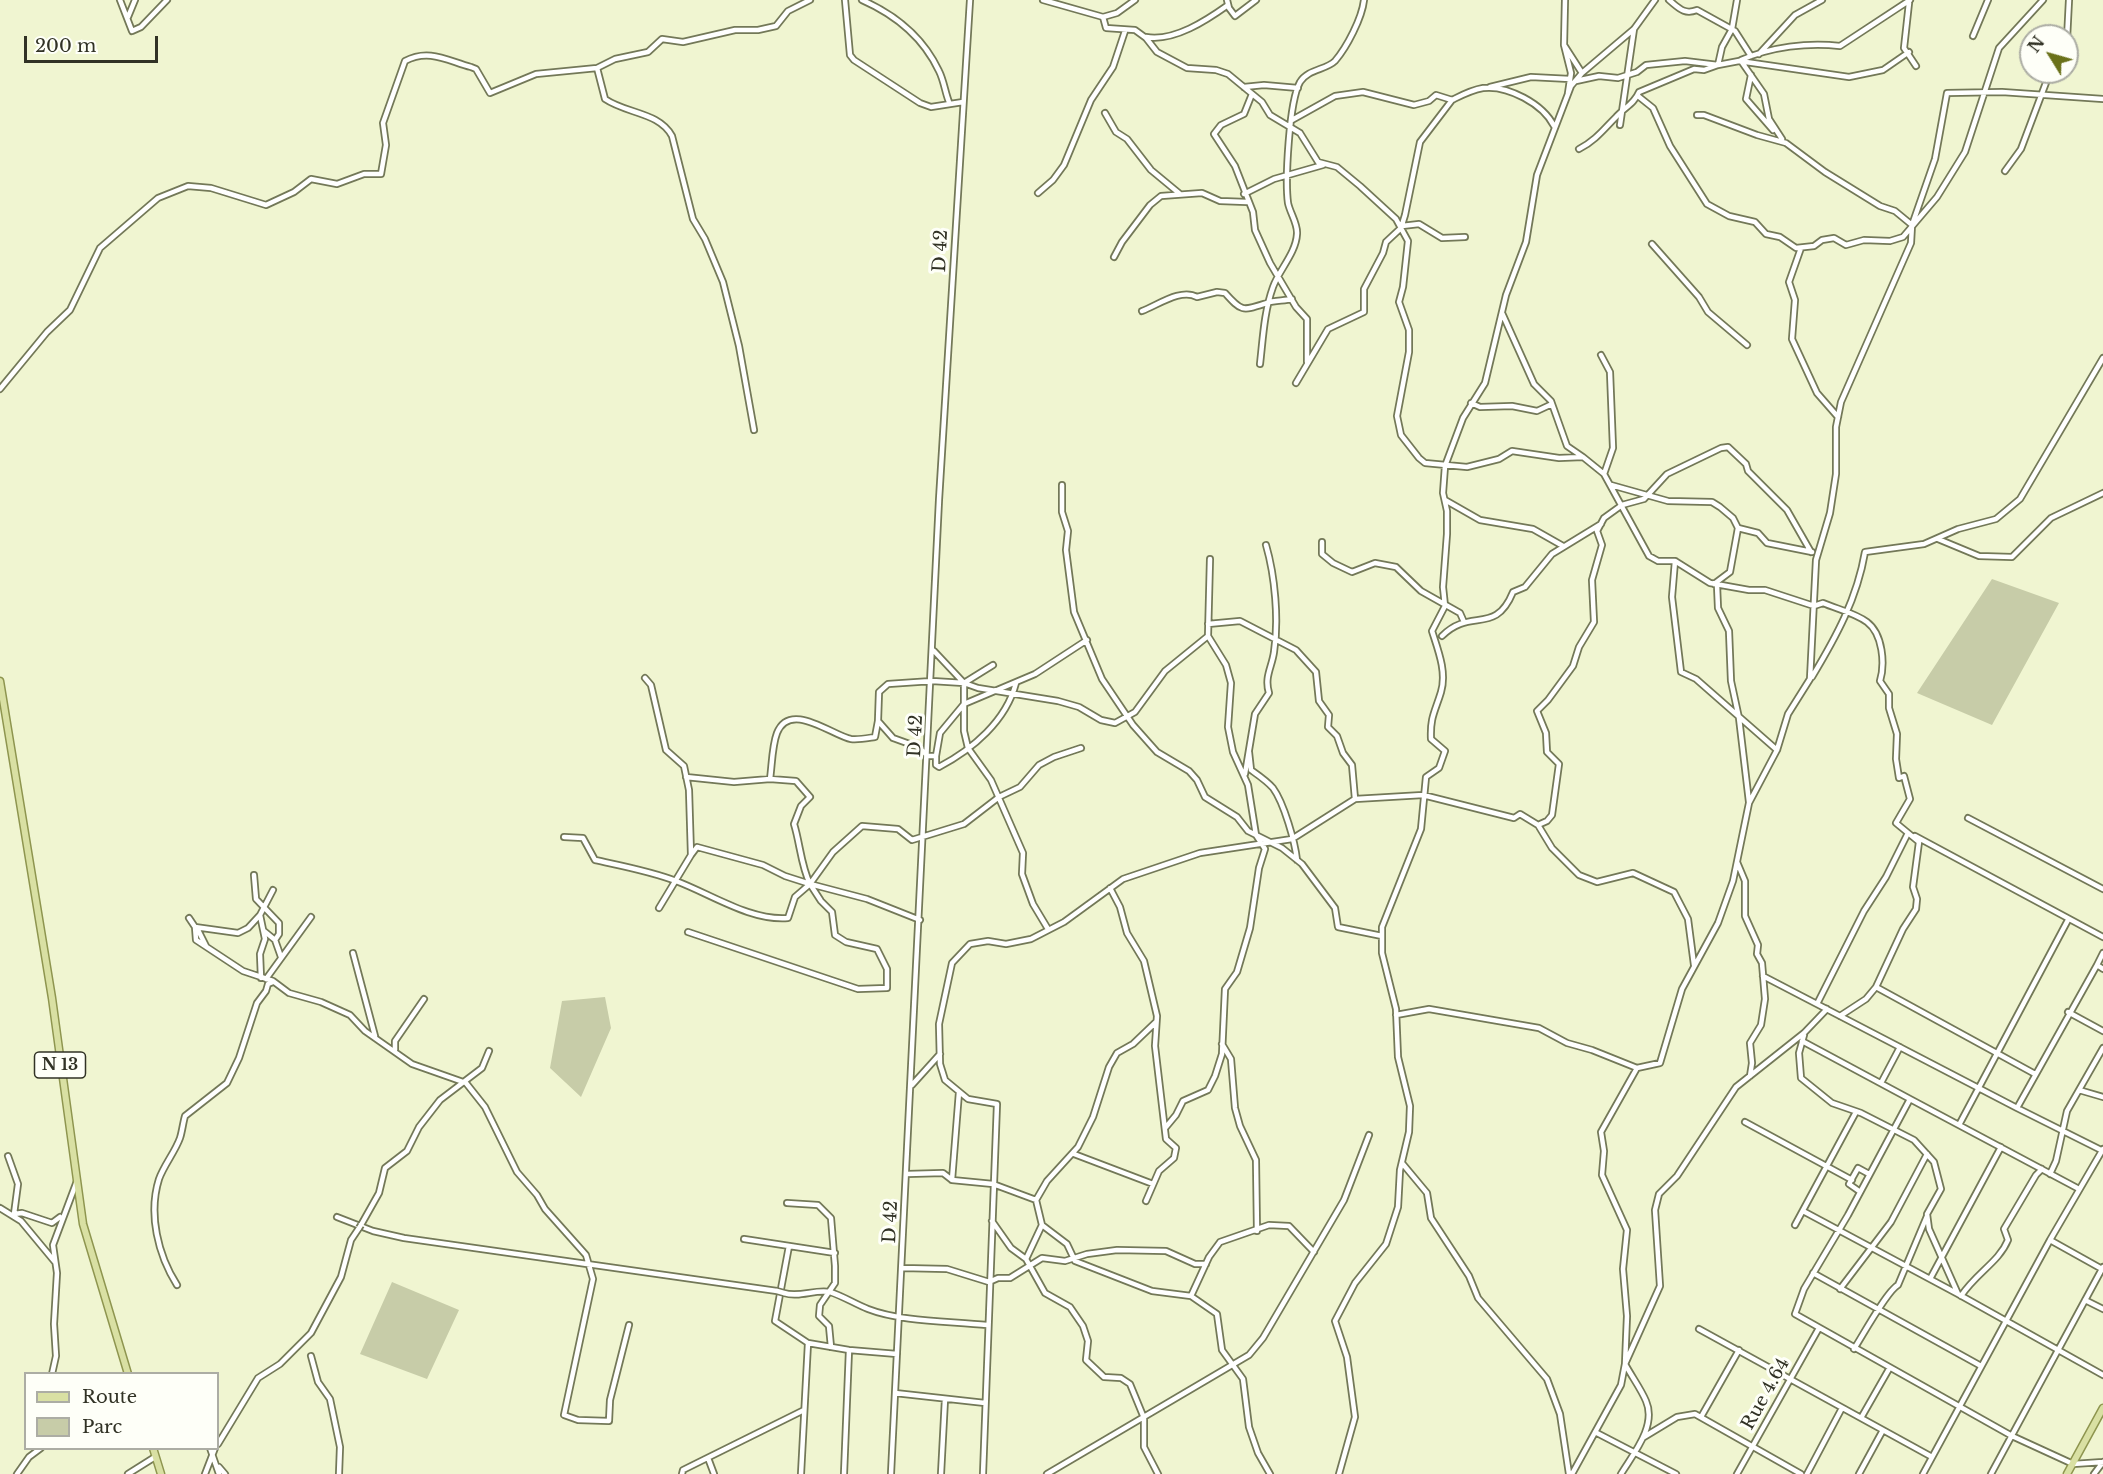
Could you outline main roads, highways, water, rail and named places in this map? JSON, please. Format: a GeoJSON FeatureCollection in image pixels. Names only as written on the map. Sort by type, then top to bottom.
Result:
{"type":"FeatureCollection","features":[{"type":"Feature","properties":{"kind":"main road","name":"N 13"},"geometry":{"type":"LineString","coordinates":[[0,681],[52,998],[76,1181],[88,1245],[127,1372]]}},
{"type":"Feature","properties":{"kind":"main road"},"geometry":{"type":"LineString","coordinates":[[2067,1474],[2103,1408]]}},
{"type":"Feature","properties":{"kind":"main road"},"geometry":{"type":"LineString","coordinates":[[153,1450],[161,1474]]}}]}
